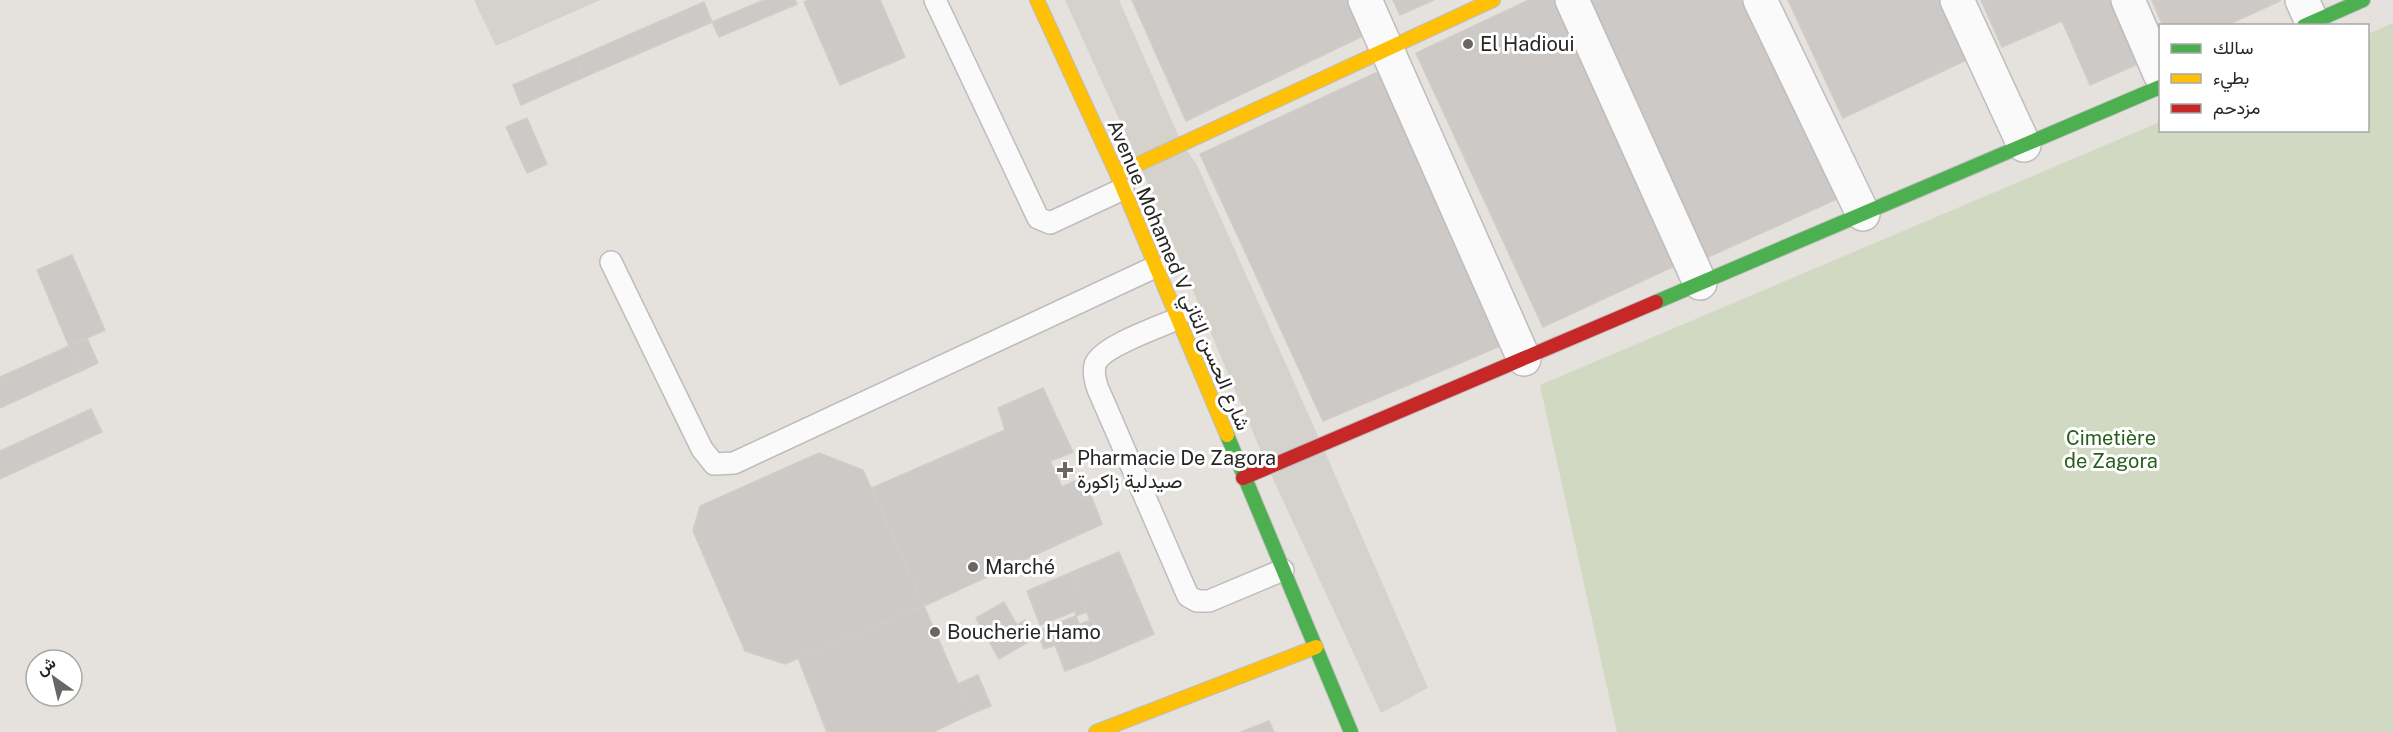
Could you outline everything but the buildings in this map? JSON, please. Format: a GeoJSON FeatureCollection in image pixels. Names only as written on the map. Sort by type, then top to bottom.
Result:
{"type":"FeatureCollection","features":[{"type":"Feature","properties":{"kind":"street","name":"Avenue Mohamed V شارع الحسن الثاني"},"geometry":{"type":"LineString","coordinates":[[1037,0],[1120,181],[1351,732]]}},
{"type":"Feature","properties":{"kind":"street"},"geometry":{"type":"LineString","coordinates":[[1365,0],[1524,359]]}},
{"type":"Feature","properties":{"kind":"street"},"geometry":{"type":"LineString","coordinates":[[1120,181],[1387,49],[1493,0]]}},
{"type":"Feature","properties":{"kind":"street"},"geometry":{"type":"LineString","coordinates":[[1572,0],[1700,283]]}},
{"type":"Feature","properties":{"kind":"street"},"geometry":{"type":"LineString","coordinates":[[1760,0],[1863,214]]}},
{"type":"Feature","properties":{"kind":"street"},"geometry":{"type":"LineString","coordinates":[[1957,0],[2024,145]]}},
{"type":"Feature","properties":{"kind":"street"},"geometry":{"type":"LineString","coordinates":[[2128,0],[2159,72]]}},
{"type":"Feature","properties":{"kind":"street"},"geometry":{"type":"LineString","coordinates":[[2306,16],[2363,0]]}},
{"type":"Feature","properties":{"kind":"street"},"geometry":{"type":"LineString","coordinates":[[1243,478],[2159,87]]}},
{"type":"Feature","properties":{"kind":"street"},"geometry":{"type":"LineString","coordinates":[[1096,732],[1316,647]]}},
{"type":"Feature","properties":{"kind":"lane"},"geometry":{"type":"LineString","coordinates":[[936,0],[1038,218],[1050,223],[1120,181]]}},
{"type":"Feature","properties":{"kind":"lane"},"geometry":{"type":"LineString","coordinates":[[611,262],[702,449],[714,464],[724,465],[734,463],[1155,267]]}},
{"type":"Feature","properties":{"kind":"lane"},"geometry":{"type":"LineString","coordinates":[[1177,319],[1110,349],[1095,363],[1094,376],[1098,389],[1188,596],[1197,601],[1209,601],[1283,570]]}},
{"type":"Feature","properties":{"kind":"green space","name":"Cimetière de Zagora"},"geometry":{"type":"Polygon","coordinates":[[[2393,23],[2393,732],[1617,732],[1540,385],[2159,122],[2159,132],[2369,132],[2369,34],[2393,23]]]}},
{"type":"Feature","properties":{"kind":"shaded area"},"geometry":{"type":"Polygon","coordinates":[[[474,0],[600,0],[496,46],[474,0]]]}},
{"type":"Feature","properties":{"kind":"shaded area"},"geometry":{"type":"Polygon","coordinates":[[[1065,0],[1119,0],[1182,144],[1196,163],[1322,445],[1428,688],[1381,713],[1268,468],[1139,163],[1065,0]]]}},
{"type":"Feature","properties":{"kind":"traffic: fast"},"geometry":{"type":"LineString","coordinates":[[2309,24],[2363,0]]}},
{"type":"Feature","properties":{"kind":"traffic: fast"},"geometry":{"type":"LineString","coordinates":[[1656,302],[2159,87]]}},
{"type":"Feature","properties":{"kind":"traffic: fast"},"geometry":{"type":"LineString","coordinates":[[1227,435],[1351,732]]}},
{"type":"Feature","properties":{"kind":"traffic: slow"},"geometry":{"type":"LineString","coordinates":[[1037,0],[1117,174],[1227,435]]}},
{"type":"Feature","properties":{"kind":"traffic: slow"},"geometry":{"type":"LineString","coordinates":[[1117,174],[1493,0]]}},
{"type":"Feature","properties":{"kind":"traffic: slow"},"geometry":{"type":"LineString","coordinates":[[1096,732],[1316,647]]}},
{"type":"Feature","properties":{"kind":"traffic: jam"},"geometry":{"type":"LineString","coordinates":[[1243,478],[1656,302]]}},
{"type":"Feature","properties":{"kind":"place","name":"El Hadioui"},"geometry":{"type":"Point","coordinates":[1468,44]}},
{"type":"Feature","properties":{"kind":"place","name":"Pharmacie De Zagora صيدلية زاكورة"},"geometry":{"type":"Point","coordinates":[1065,470]}},
{"type":"Feature","properties":{"kind":"place","name":"Marché"},"geometry":{"type":"Point","coordinates":[973,567]}},
{"type":"Feature","properties":{"kind":"place","name":"Boucherie Hamo"},"geometry":{"type":"Point","coordinates":[935,632]}}]}
